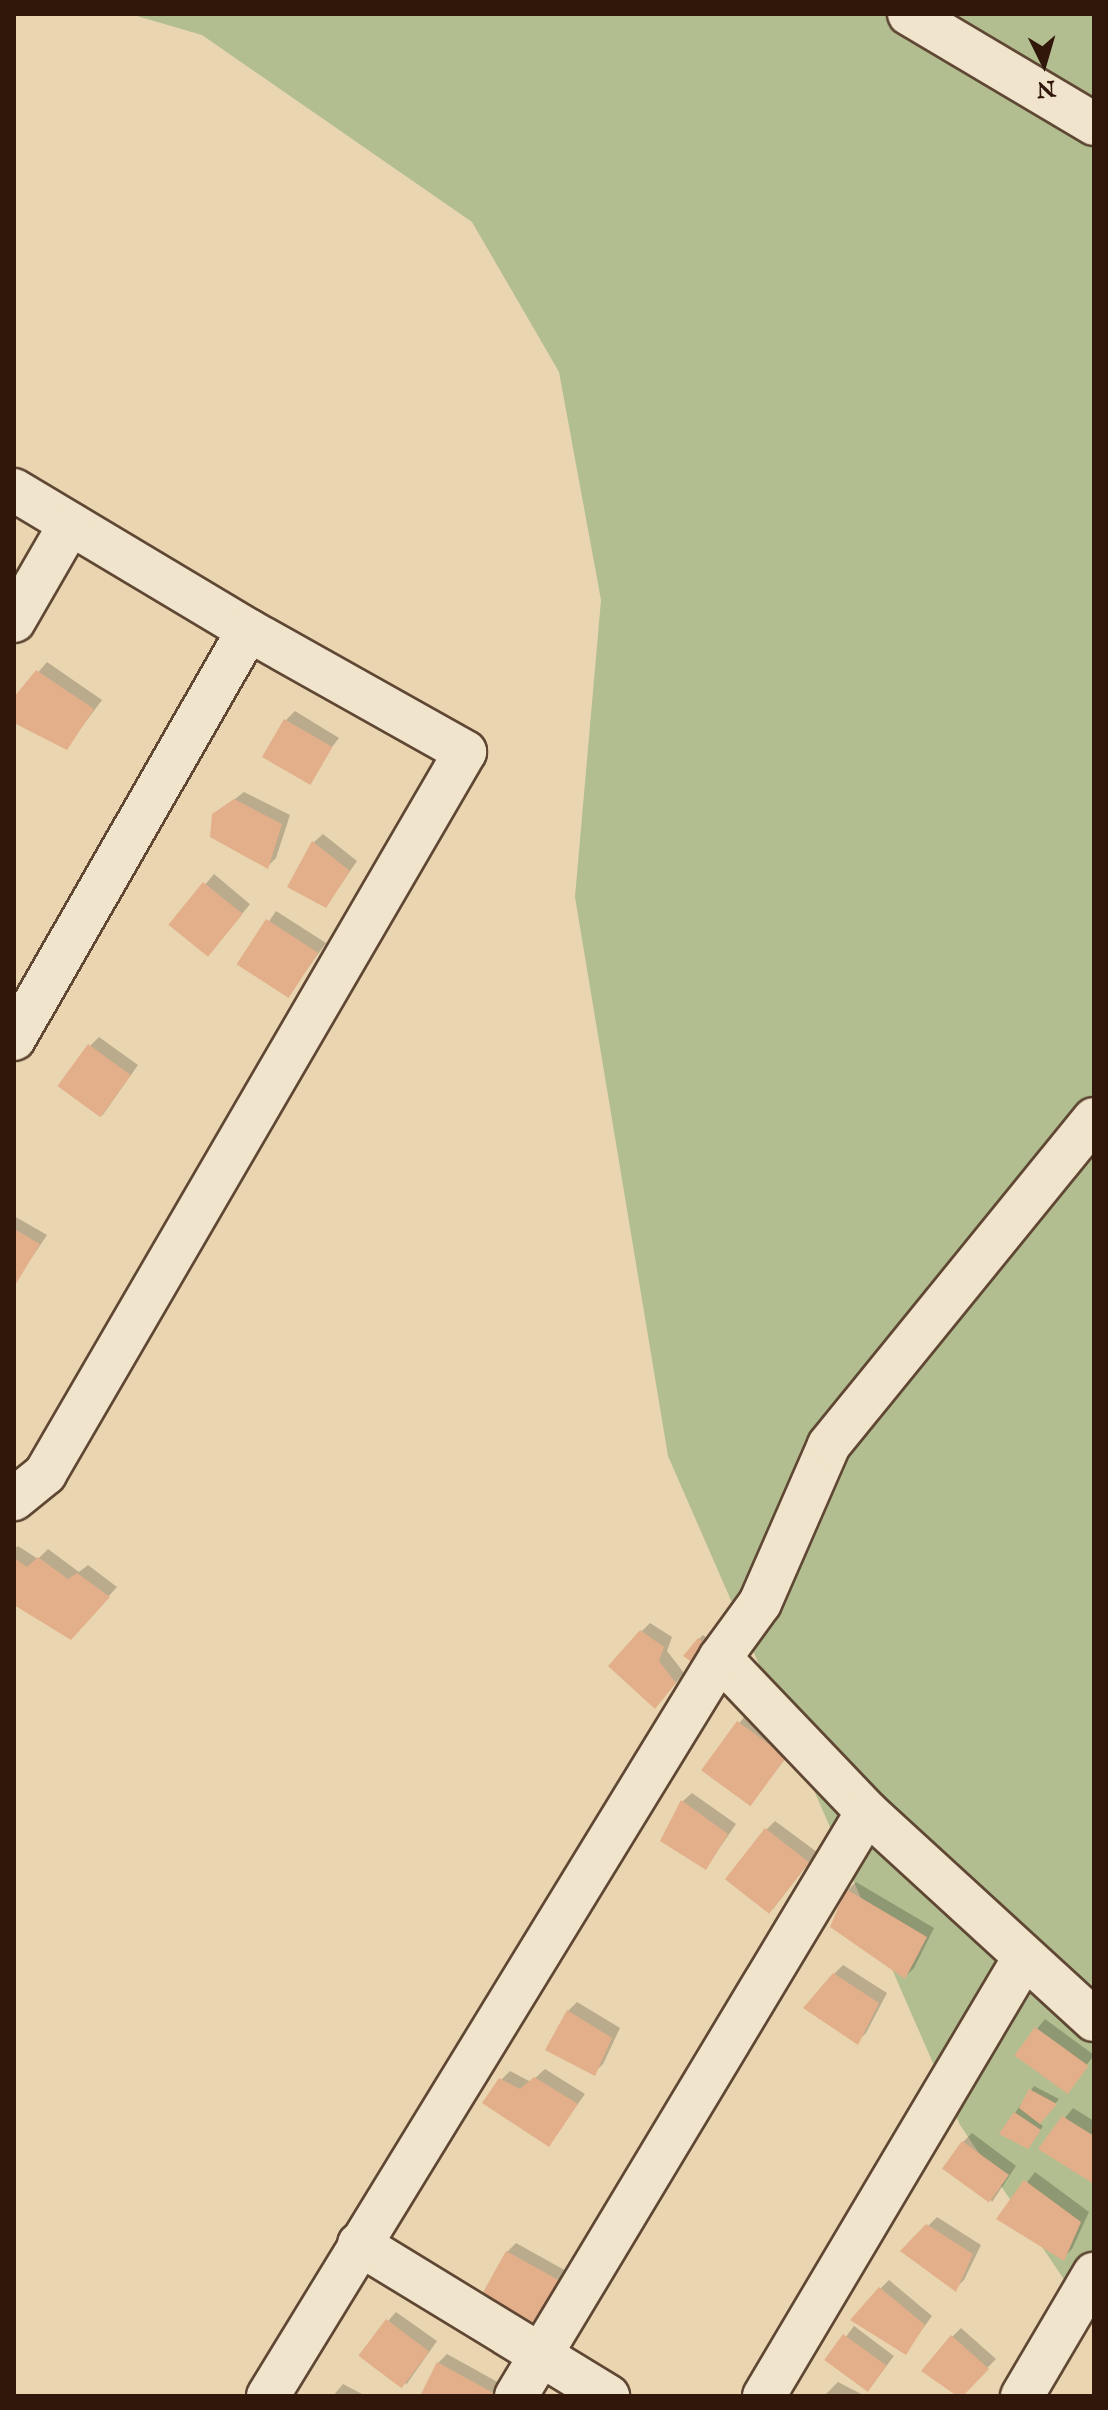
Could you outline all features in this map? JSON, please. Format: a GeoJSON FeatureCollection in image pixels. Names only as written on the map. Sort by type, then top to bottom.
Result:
{"type":"FeatureCollection","features":[{"type":"Feature","properties":{"kind":"street"},"geometry":{"type":"LineString","coordinates":[[909,14],[1094,124]]}},
{"type":"Feature","properties":{"kind":"street"},"geometry":{"type":"LineString","coordinates":[[14,490],[248,630],[465,752],[45,1474],[14,1499]]}},
{"type":"Feature","properties":{"kind":"street"},"geometry":{"type":"LineString","coordinates":[[14,621],[70,524]]}},
{"type":"Feature","properties":{"kind":"street"},"geometry":{"type":"LineString","coordinates":[[14,1039],[248,630]]}},
{"type":"Feature","properties":{"kind":"street"},"geometry":{"type":"LineString","coordinates":[[268,2396],[720,1658],[760,1603],[829,1445],[1094,1119]]}},
{"type":"Feature","properties":{"kind":"street"},"geometry":{"type":"LineString","coordinates":[[720,1658],[867,1812],[1094,2020]]}},
{"type":"Feature","properties":{"kind":"street"},"geometry":{"type":"LineString","coordinates":[[516,2396],[867,1812]]}},
{"type":"Feature","properties":{"kind":"street"},"geometry":{"type":"LineString","coordinates":[[764,2396],[1024,1958]]}},
{"type":"Feature","properties":{"kind":"street"},"geometry":{"type":"LineString","coordinates":[[359,2244],[608,2396]]}},
{"type":"Feature","properties":{"kind":"street"},"geometry":{"type":"LineString","coordinates":[[1022,2396],[1094,2274]]}},
{"type":"Feature","properties":{"kind":"green space"},"geometry":{"type":"Polygon","coordinates":[[[130,14],[1094,14],[1094,2324],[960,2125],[668,1456],[575,897],[601,600],[559,372],[472,222],[202,35],[130,14]]]}},
{"type":"Feature","properties":{"kind":"building"},"geometry":{"type":"Polygon","coordinates":[[[36,670],[94,709],[67,750],[14,723],[14,697],[36,670]]]}},
{"type":"Feature","properties":{"kind":"building"},"geometry":{"type":"Polygon","coordinates":[[[284,719],[332,747],[310,785],[262,757],[284,719]]]}},
{"type":"Feature","properties":{"kind":"building"},"geometry":{"type":"Polygon","coordinates":[[[234,799],[282,824],[268,869],[210,837],[212,814],[234,799]]]}},
{"type":"Feature","properties":{"kind":"building"},"geometry":{"type":"Polygon","coordinates":[[[312,841],[350,871],[326,908],[287,887],[312,841]]]}},
{"type":"Feature","properties":{"kind":"building"},"geometry":{"type":"Polygon","coordinates":[[[203,882],[243,914],[208,957],[168,925],[203,882]]]}},
{"type":"Feature","properties":{"kind":"building"},"geometry":{"type":"Polygon","coordinates":[[[266,919],[318,953],[289,998],[237,964],[266,919]]]}},
{"type":"Feature","properties":{"kind":"building"},"geometry":{"type":"Polygon","coordinates":[[[88,1044],[131,1075],[100,1117],[57,1086],[88,1044]]]}},
{"type":"Feature","properties":{"kind":"building"},"geometry":{"type":"Polygon","coordinates":[[[14,1229],[40,1244],[14,1287],[14,1229]]]}},
{"type":"Feature","properties":{"kind":"building"},"geometry":{"type":"Polygon","coordinates":[[[38,1557],[68,1579],[77,1573],[110,1597],[71,1640],[14,1605],[14,1558],[27,1567],[38,1557]]]}},
{"type":"Feature","properties":{"kind":"building"},"geometry":{"type":"Polygon","coordinates":[[[640,1630],[664,1647],[659,1661],[676,1683],[655,1709],[608,1666],[640,1630]]]}},
{"type":"Feature","properties":{"kind":"building"},"geometry":{"type":"Polygon","coordinates":[[[698,1638],[714,1650],[702,1669],[683,1656],[698,1638]]]}},
{"type":"Feature","properties":{"kind":"building"},"geometry":{"type":"Polygon","coordinates":[[[737,1721],[786,1757],[750,1806],[701,1770],[737,1721]]]}},
{"type":"Feature","properties":{"kind":"building"},"geometry":{"type":"Polygon","coordinates":[[[681,1800],[728,1834],[706,1870],[660,1841],[681,1800]]]}},
{"type":"Feature","properties":{"kind":"building"},"geometry":{"type":"Polygon","coordinates":[[[765,1828],[809,1862],[769,1914],[725,1879],[765,1828]]]}},
{"type":"Feature","properties":{"kind":"building"},"geometry":{"type":"Polygon","coordinates":[[[846,1889],[927,1937],[905,1979],[830,1927],[846,1889]]]}},
{"type":"Feature","properties":{"kind":"building"},"geometry":{"type":"Polygon","coordinates":[[[833,1973],[879,2003],[858,2045],[803,2008],[833,1973]]]}},
{"type":"Feature","properties":{"kind":"building"},"geometry":{"type":"Polygon","coordinates":[[[567,2010],[612,2038],[595,2076],[545,2050],[567,2010]]]}},
{"type":"Feature","properties":{"kind":"building"},"geometry":{"type":"Polygon","coordinates":[[[1035,2027],[1088,2066],[1068,2094],[1014,2055],[1035,2027]]]}},
{"type":"Feature","properties":{"kind":"building"},"geometry":{"type":"Polygon","coordinates":[[[534,2077],[578,2104],[549,2147],[482,2103],[499,2078],[520,2089],[534,2077]]]}},
{"type":"Feature","properties":{"kind":"building"},"geometry":{"type":"Polygon","coordinates":[[[1029,2089],[1057,2104],[1040,2124],[1019,2108],[1029,2089]]]}},
{"type":"Feature","properties":{"kind":"building"},"geometry":{"type":"Polygon","coordinates":[[[1014,2112],[1041,2130],[1028,2149],[999,2134],[1014,2112]]]}},
{"type":"Feature","properties":{"kind":"building"},"geometry":{"type":"Polygon","coordinates":[[[1062,2116],[1094,2136],[1094,2184],[1038,2149],[1062,2116]]]}},
{"type":"Feature","properties":{"kind":"building"},"geometry":{"type":"Polygon","coordinates":[[[962,2141],[1009,2175],[989,2203],[942,2169],[962,2141]]]}},
{"type":"Feature","properties":{"kind":"building"},"geometry":{"type":"Polygon","coordinates":[[[1024,2180],[1081,2222],[1064,2261],[996,2219],[1024,2180]]]}},
{"type":"Feature","properties":{"kind":"building"},"geometry":{"type":"Polygon","coordinates":[[[926,2224],[973,2254],[956,2292],[900,2251],[926,2224]]]}},
{"type":"Feature","properties":{"kind":"building"},"geometry":{"type":"Polygon","coordinates":[[[506,2251],[561,2282],[537,2324],[482,2294],[506,2251]]]}},
{"type":"Feature","properties":{"kind":"building"},"geometry":{"type":"Polygon","coordinates":[[[879,2287],[925,2325],[906,2355],[850,2320],[879,2287]]]}},
{"type":"Feature","properties":{"kind":"building"},"geometry":{"type":"Polygon","coordinates":[[[386,2319],[429,2351],[401,2388],[358,2356],[386,2319]]]}},
{"type":"Feature","properties":{"kind":"building"},"geometry":{"type":"Polygon","coordinates":[[[843,2334],[887,2366],[868,2392],[824,2360],[843,2334]]]}},
{"type":"Feature","properties":{"kind":"building"},"geometry":{"type":"Polygon","coordinates":[[[951,2335],[989,2369],[963,2396],[957,2396],[921,2371],[951,2335]]]}},
{"type":"Feature","properties":{"kind":"building"},"geometry":{"type":"Polygon","coordinates":[[[437,2362],[499,2396],[420,2396],[437,2362]]]}}]}
